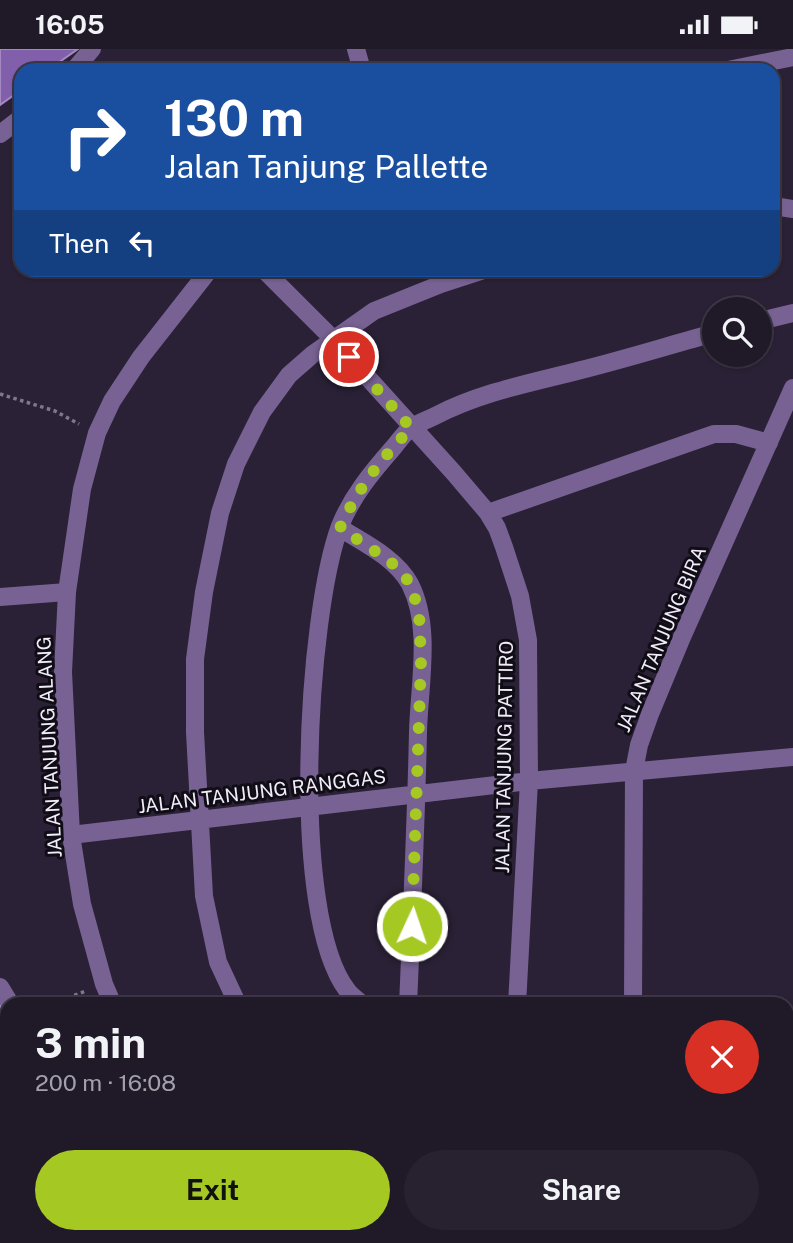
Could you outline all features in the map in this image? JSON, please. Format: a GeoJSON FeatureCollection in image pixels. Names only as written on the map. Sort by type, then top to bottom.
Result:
{"type":"FeatureCollection","features":[{"type":"Feature","properties":{"kind":"street"},"geometry":{"type":"LineString","coordinates":[[80,63],[92,49]]}},
{"type":"Feature","properties":{"kind":"street"},"geometry":{"type":"LineString","coordinates":[[763,63],[793,57]]}},
{"type":"Feature","properties":{"kind":"street"},"geometry":{"type":"LineString","coordinates":[[0,134],[14,123]]}},
{"type":"Feature","properties":{"kind":"street","name":"JALAN TANJUNG ALANG"},"geometry":{"type":"LineString","coordinates":[[110,997],[82,904],[71,835],[63,672],[66,592],[82,489],[97,433],[112,401],[141,357],[204,277]]}},
{"type":"Feature","properties":{"kind":"street","name":"JALAN TANJUNG PATTIRO"},"geometry":{"type":"LineString","coordinates":[[271,277],[333,339],[488,513],[497,528],[516,584],[528,640],[529,781],[517,997]]}},
{"type":"Feature","properties":{"kind":"street"},"geometry":{"type":"LineString","coordinates":[[234,997],[218,962],[207,909],[198,819],[195,732],[195,659],[204,592],[220,513],[236,464],[262,412],[289,375],[333,339],[374,311],[462,277]]}},
{"type":"Feature","properties":{"kind":"street"},"geometry":{"type":"LineString","coordinates":[[772,318],[793,313]]}},
{"type":"Feature","properties":{"kind":"street"},"geometry":{"type":"LineString","coordinates":[[354,997],[338,975],[326,941],[317,899],[309,807],[313,671],[321,610],[340,528],[353,498],[372,471],[411,428],[460,403],[702,336]]}},
{"type":"Feature","properties":{"kind":"street","name":"JALAN TANJUNG BIRA"},"geometry":{"type":"LineString","coordinates":[[632,997],[634,771],[639,745],[681,637],[793,389]]}},
{"type":"Feature","properties":{"kind":"street"},"geometry":{"type":"LineString","coordinates":[[488,513],[714,434],[736,433],[769,443]]}},
{"type":"Feature","properties":{"kind":"street"},"geometry":{"type":"LineString","coordinates":[[340,528],[402,572],[414,595],[421,631],[418,795],[408,997]]}},
{"type":"Feature","properties":{"kind":"street"},"geometry":{"type":"LineString","coordinates":[[0,597],[66,592]]}},
{"type":"Feature","properties":{"kind":"street","name":"JALAN TANJUNG RANGGAS"},"geometry":{"type":"LineString","coordinates":[[71,835],[529,781],[793,757]]}},
{"type":"Feature","properties":{"kind":"path"},"geometry":{"type":"LineString","coordinates":[[0,394],[55,411],[97,433]]}},
{"type":"Feature","properties":{"kind":"path"},"geometry":{"type":"LineString","coordinates":[[69,997],[104,984]]}},
{"type":"Feature","properties":{"kind":"shaded area"},"geometry":{"type":"Polygon","coordinates":[[[0,49],[78,49],[58,63],[14,63],[14,95],[0,105],[0,49]]]}},
{"type":"Feature","properties":{"kind":"route"},"geometry":{"type":"LineString","coordinates":[[349,357],[411,428],[372,471],[353,498],[340,528],[402,572],[410,584],[419,611],[421,661],[412,926]]}}]}
